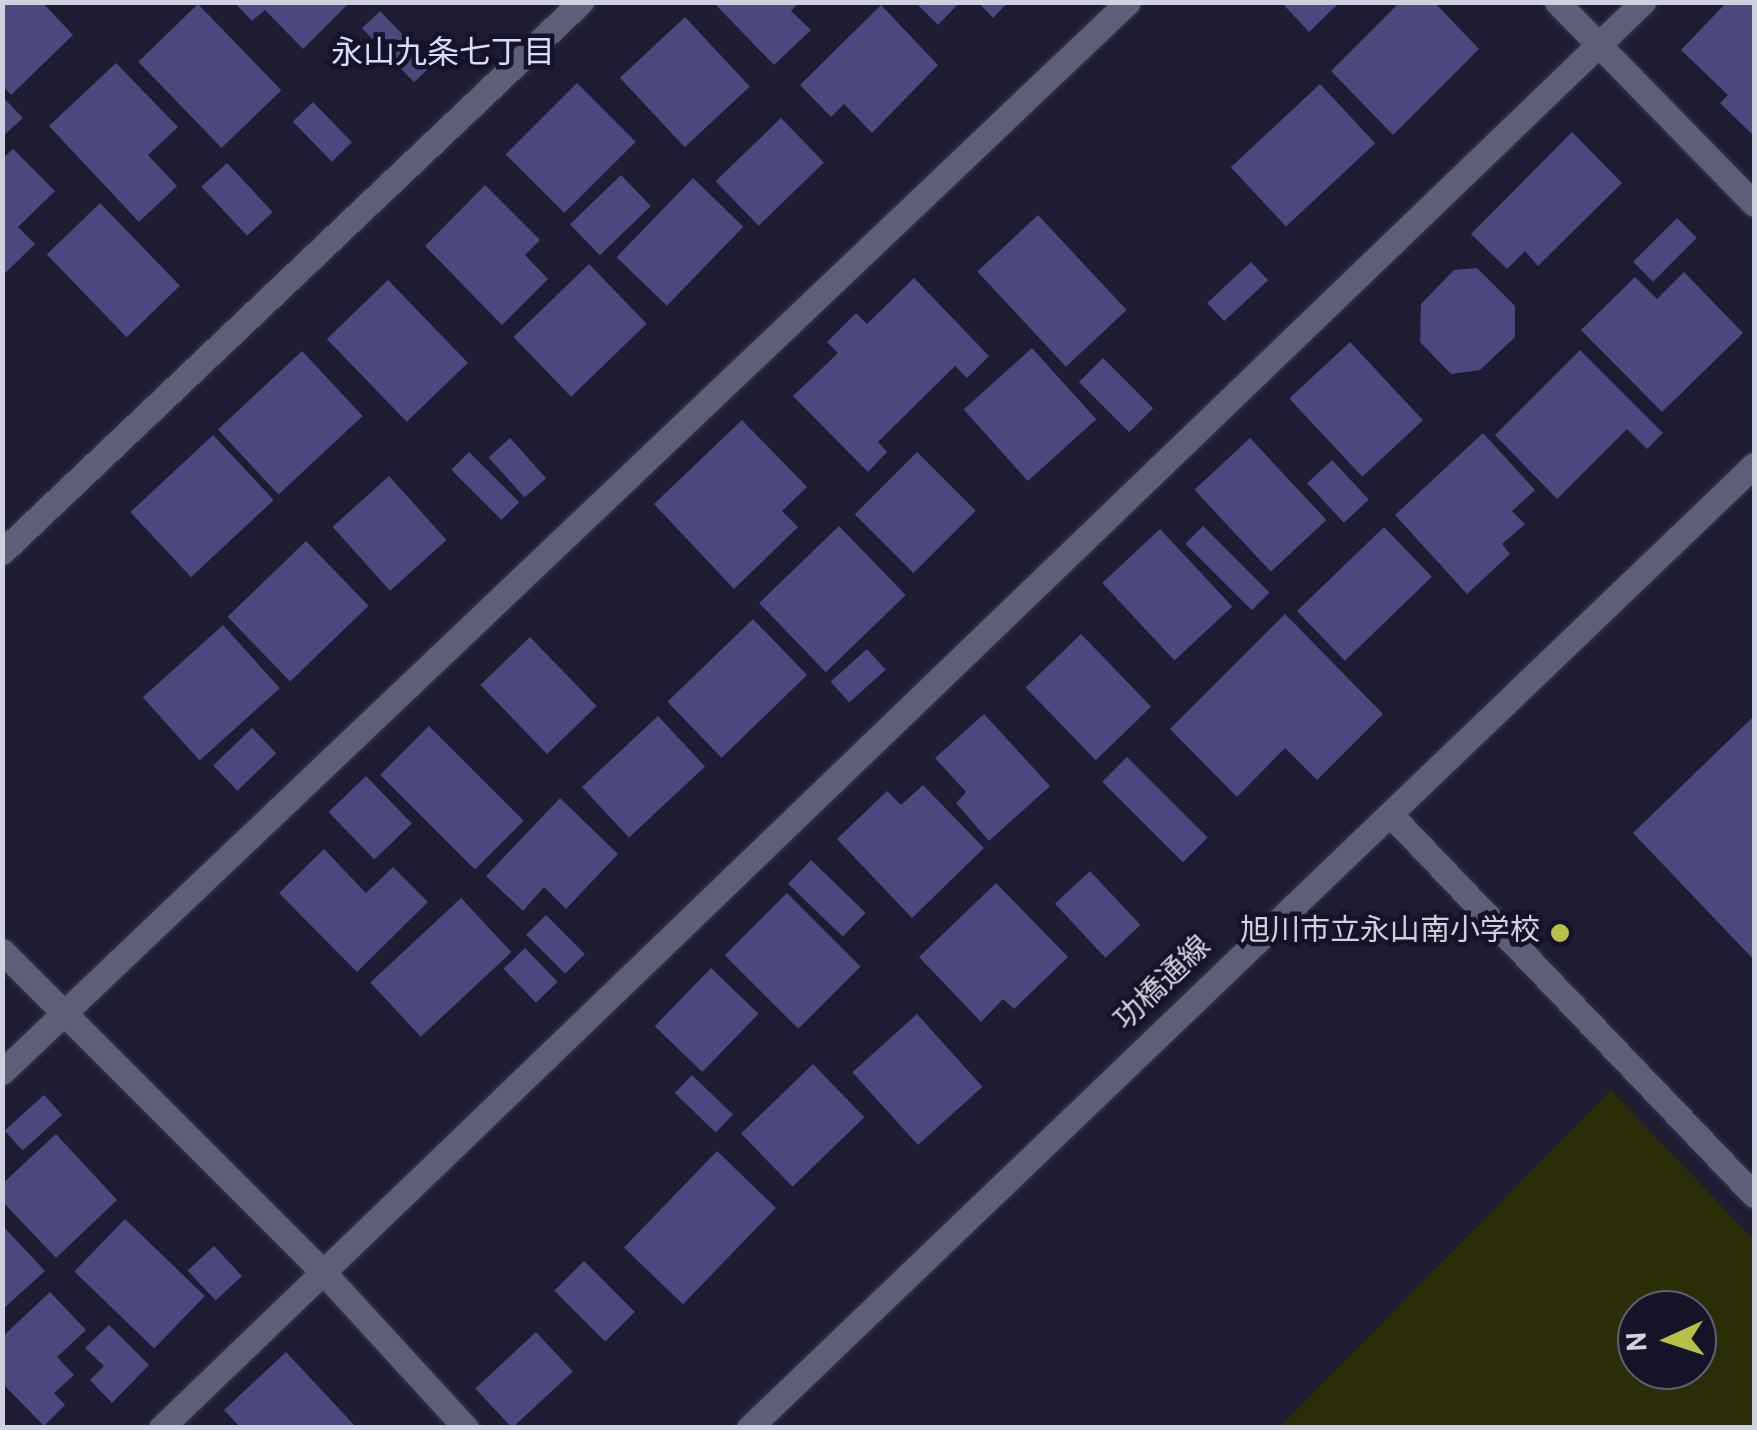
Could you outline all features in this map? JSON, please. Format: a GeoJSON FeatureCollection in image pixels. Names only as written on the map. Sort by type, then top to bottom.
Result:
{"type":"FeatureCollection","features":[{"type":"Feature","properties":{"kind":"street"},"geometry":{"type":"LineString","coordinates":[[2,552],[580,2]]}},
{"type":"Feature","properties":{"kind":"street"},"geometry":{"type":"LineString","coordinates":[[2,1072],[1128,2]]}},
{"type":"Feature","properties":{"kind":"street"},"geometry":{"type":"LineString","coordinates":[[1557,2],[1754,204]]}},
{"type":"Feature","properties":{"kind":"street"},"geometry":{"type":"LineString","coordinates":[[160,1428],[1644,2]]}},
{"type":"Feature","properties":{"kind":"street","name":"功橋通線"},"geometry":{"type":"LineString","coordinates":[[749,1428],[1754,465]]}},
{"type":"Feature","properties":{"kind":"street"},"geometry":{"type":"LineString","coordinates":[[1390,814],[1754,1195]]}},
{"type":"Feature","properties":{"kind":"street"},"geometry":{"type":"LineString","coordinates":[[2,952],[324,1273],[466,1428]]}},
{"type":"Feature","properties":{"kind":"green space"},"geometry":{"type":"Polygon","coordinates":[[[1611,1090],[1754,1240],[1754,1427],[1280,1427],[1611,1090]]]}},
{"type":"Feature","properties":{"kind":"building"},"geometry":{"type":"Polygon","coordinates":[[[2,2],[42,2],[73,35],[11,95],[2,85],[2,2]]]}},
{"type":"Feature","properties":{"kind":"building"},"geometry":{"type":"Polygon","coordinates":[[[234,2],[350,2],[303,49],[265,10],[252,21],[234,2]]]}},
{"type":"Feature","properties":{"kind":"building"},"geometry":{"type":"Polygon","coordinates":[[[713,2],[800,2],[791,11],[811,30],[774,65],[713,2]]]}},
{"type":"Feature","properties":{"kind":"building"},"geometry":{"type":"Polygon","coordinates":[[[915,2],[960,2],[938,25],[915,2]]]}},
{"type":"Feature","properties":{"kind":"building"},"geometry":{"type":"Polygon","coordinates":[[[978,2],[1008,2],[993,18],[978,2]]]}},
{"type":"Feature","properties":{"kind":"building"},"geometry":{"type":"Polygon","coordinates":[[[1281,2],[1340,2],[1309,32],[1281,2]]]}},
{"type":"Feature","properties":{"kind":"building"},"geometry":{"type":"Polygon","coordinates":[[[1400,2],[1434,2],[1479,49],[1393,135],[1331,71],[1400,2]]]}},
{"type":"Feature","properties":{"kind":"building"},"geometry":{"type":"Polygon","coordinates":[[[1727,2],[1754,2],[1754,136],[1720,103],[1728,95],[1681,50],[1727,2]]]}},
{"type":"Feature","properties":{"kind":"building"},"geometry":{"type":"Polygon","coordinates":[[[198,4],[281,90],[222,148],[138,62],[198,4]]]}},
{"type":"Feature","properties":{"kind":"building"},"geometry":{"type":"Polygon","coordinates":[[[881,5],[938,65],[872,133],[844,104],[831,117],[800,85],[881,5]]]}},
{"type":"Feature","properties":{"kind":"building"},"geometry":{"type":"Polygon","coordinates":[[[380,11],[432,65],[414,82],[362,28],[380,11]]]}},
{"type":"Feature","properties":{"kind":"building"},"geometry":{"type":"Polygon","coordinates":[[[685,17],[750,86],[685,147],[620,78],[685,17]]]}},
{"type":"Feature","properties":{"kind":"building"},"geometry":{"type":"Polygon","coordinates":[[[116,63],[178,127],[148,155],[177,186],[139,222],[49,126],[116,63]]]}},
{"type":"Feature","properties":{"kind":"building"},"geometry":{"type":"Polygon","coordinates":[[[577,83],[636,142],[564,213],[506,154],[577,83]]]}},
{"type":"Feature","properties":{"kind":"building"},"geometry":{"type":"Polygon","coordinates":[[[1320,84],[1375,143],[1286,226],[1231,167],[1320,84]]]}},
{"type":"Feature","properties":{"kind":"building"},"geometry":{"type":"Polygon","coordinates":[[[2,96],[23,118],[2,137],[2,96]]]}},
{"type":"Feature","properties":{"kind":"building"},"geometry":{"type":"Polygon","coordinates":[[[313,102],[352,142],[332,162],[293,121],[313,102]]]}},
{"type":"Feature","properties":{"kind":"building"},"geometry":{"type":"Polygon","coordinates":[[[781,118],[824,163],[759,226],[716,181],[781,118]]]}},
{"type":"Feature","properties":{"kind":"building"},"geometry":{"type":"Polygon","coordinates":[[[1572,132],[1622,183],[1538,266],[1525,251],[1507,269],[1471,234],[1572,132]]]}},
{"type":"Feature","properties":{"kind":"building"},"geometry":{"type":"Polygon","coordinates":[[[13,149],[55,191],[18,227],[35,244],[2,276],[2,159],[13,149]]]}},
{"type":"Feature","properties":{"kind":"building"},"geometry":{"type":"Polygon","coordinates":[[[227,163],[273,212],[247,236],[201,187],[227,163]]]}},
{"type":"Feature","properties":{"kind":"building"},"geometry":{"type":"Polygon","coordinates":[[[621,175],[651,206],[600,255],[570,224],[621,175]]]}},
{"type":"Feature","properties":{"kind":"building"},"geometry":{"type":"Polygon","coordinates":[[[693,178],[743,227],[667,306],[617,257],[693,178]]]}},
{"type":"Feature","properties":{"kind":"building"},"geometry":{"type":"Polygon","coordinates":[[[485,185],[540,240],[525,255],[548,279],[502,325],[425,246],[485,185]]]}},
{"type":"Feature","properties":{"kind":"building"},"geometry":{"type":"Polygon","coordinates":[[[100,203],[180,286],[127,337],[47,254],[100,203]]]}},
{"type":"Feature","properties":{"kind":"building"},"geometry":{"type":"Polygon","coordinates":[[[1038,215],[1127,310],[1066,367],[977,272],[1038,215]]]}},
{"type":"Feature","properties":{"kind":"building"},"geometry":{"type":"Polygon","coordinates":[[[1677,218],[1697,238],[1653,282],[1633,262],[1677,218]]]}},
{"type":"Feature","properties":{"kind":"building"},"geometry":{"type":"Polygon","coordinates":[[[1251,262],[1268,280],[1224,321],[1207,303],[1251,262]]]}},
{"type":"Feature","properties":{"kind":"building"},"geometry":{"type":"Polygon","coordinates":[[[589,264],[647,324],[571,397],[513,337],[589,264]]]}},
{"type":"Feature","properties":{"kind":"building"},"geometry":{"type":"Polygon","coordinates":[[[1477,268],[1515,306],[1515,337],[1480,370],[1451,374],[1420,342],[1421,304],[1454,270],[1477,268]]]}},
{"type":"Feature","properties":{"kind":"building"},"geometry":{"type":"Polygon","coordinates":[[[1684,272],[1743,333],[1662,412],[1581,330],[1635,277],[1657,299],[1684,272]]]}},
{"type":"Feature","properties":{"kind":"building"},"geometry":{"type":"Polygon","coordinates":[[[914,278],[989,356],[967,378],[955,366],[878,442],[887,452],[868,472],[793,396],[838,353],[827,342],[856,313],[867,324],[914,278]]]}},
{"type":"Feature","properties":{"kind":"building"},"geometry":{"type":"Polygon","coordinates":[[[388,280],[468,363],[407,422],[327,339],[388,280]]]}},
{"type":"Feature","properties":{"kind":"building"},"geometry":{"type":"Polygon","coordinates":[[[1350,342],[1423,420],[1362,477],[1289,399],[1350,342]]]}},
{"type":"Feature","properties":{"kind":"building"},"geometry":{"type":"Polygon","coordinates":[[[1032,348],[1096,419],[1028,481],[964,410],[1032,348]]]}},
{"type":"Feature","properties":{"kind":"building"},"geometry":{"type":"Polygon","coordinates":[[[1580,350],[1663,433],[1647,449],[1627,429],[1557,499],[1495,435],[1580,350]]]}},
{"type":"Feature","properties":{"kind":"building"},"geometry":{"type":"Polygon","coordinates":[[[302,351],[363,416],[279,495],[218,429],[302,351]]]}},
{"type":"Feature","properties":{"kind":"building"},"geometry":{"type":"Polygon","coordinates":[[[1103,358],[1153,408],[1129,432],[1079,382],[1103,358]]]}},
{"type":"Feature","properties":{"kind":"building"},"geometry":{"type":"Polygon","coordinates":[[[742,420],[807,487],[782,511],[798,527],[734,589],[654,504],[742,420]]]}},
{"type":"Feature","properties":{"kind":"building"},"geometry":{"type":"Polygon","coordinates":[[[1483,433],[1535,490],[1512,511],[1525,524],[1502,544],[1510,554],[1467,594],[1395,515],[1483,433]]]}},
{"type":"Feature","properties":{"kind":"building"},"geometry":{"type":"Polygon","coordinates":[[[213,435],[274,500],[191,577],[130,512],[213,435]]]}},
{"type":"Feature","properties":{"kind":"building"},"geometry":{"type":"Polygon","coordinates":[[[510,438],[546,478],[525,498],[488,457],[510,438]]]}},
{"type":"Feature","properties":{"kind":"building"},"geometry":{"type":"Polygon","coordinates":[[[1250,438],[1326,520],[1271,572],[1194,490],[1250,438]]]}},
{"type":"Feature","properties":{"kind":"building"},"geometry":{"type":"Polygon","coordinates":[[[469,452],[519,502],[502,520],[451,470],[469,452]]]}},
{"type":"Feature","properties":{"kind":"building"},"geometry":{"type":"Polygon","coordinates":[[[917,452],[976,511],[913,573],[855,514],[917,452]]]}},
{"type":"Feature","properties":{"kind":"building"},"geometry":{"type":"Polygon","coordinates":[[[1332,460],[1369,499],[1344,523],[1307,483],[1332,460]]]}},
{"type":"Feature","properties":{"kind":"building"},"geometry":{"type":"Polygon","coordinates":[[[389,476],[447,540],[390,591],[333,527],[389,476]]]}},
{"type":"Feature","properties":{"kind":"building"},"geometry":{"type":"Polygon","coordinates":[[[839,526],[906,595],[826,672],[759,603],[839,526]]]}},
{"type":"Feature","properties":{"kind":"building"},"geometry":{"type":"Polygon","coordinates":[[[1203,526],[1269,592],[1252,610],[1185,544],[1203,526]]]}},
{"type":"Feature","properties":{"kind":"building"},"geometry":{"type":"Polygon","coordinates":[[[1384,527],[1432,577],[1345,661],[1297,611],[1384,527]]]}},
{"type":"Feature","properties":{"kind":"building"},"geometry":{"type":"Polygon","coordinates":[[[1160,529],[1232,607],[1175,660],[1102,583],[1160,529]]]}},
{"type":"Feature","properties":{"kind":"building"},"geometry":{"type":"Polygon","coordinates":[[[306,541],[369,606],[290,681],[228,617],[306,541]]]}},
{"type":"Feature","properties":{"kind":"building"},"geometry":{"type":"Polygon","coordinates":[[[1285,614],[1383,714],[1317,780],[1285,748],[1237,797],[1170,729],[1285,614]]]}},
{"type":"Feature","properties":{"kind":"building"},"geometry":{"type":"Polygon","coordinates":[[[753,619],[807,675],[722,758],[667,702],[753,619]]]}},
{"type":"Feature","properties":{"kind":"building"},"geometry":{"type":"Polygon","coordinates":[[[223,625],[280,688],[200,760],[143,697],[223,625]]]}},
{"type":"Feature","properties":{"kind":"building"},"geometry":{"type":"Polygon","coordinates":[[[1081,634],[1151,707],[1096,760],[1026,687],[1081,634]]]}},
{"type":"Feature","properties":{"kind":"building"},"geometry":{"type":"Polygon","coordinates":[[[530,637],[597,706],[547,754],[480,685],[530,637]]]}},
{"type":"Feature","properties":{"kind":"building"},"geometry":{"type":"Polygon","coordinates":[[[867,649],[886,670],[849,703],[831,682],[867,649]]]}},
{"type":"Feature","properties":{"kind":"building"},"geometry":{"type":"Polygon","coordinates":[[[984,714],[1050,786],[989,841],[956,803],[966,792],[935,758],[984,714]]]}},
{"type":"Feature","properties":{"kind":"building"},"geometry":{"type":"Polygon","coordinates":[[[658,716],[705,766],[629,837],[582,787],[658,716]]]}},
{"type":"Feature","properties":{"kind":"building"},"geometry":{"type":"Polygon","coordinates":[[[1754,716],[1754,960],[1633,833],[1754,716]]]}},
{"type":"Feature","properties":{"kind":"building"},"geometry":{"type":"Polygon","coordinates":[[[429,726],[524,821],[475,870],[380,775],[429,726]]]}},
{"type":"Feature","properties":{"kind":"building"},"geometry":{"type":"Polygon","coordinates":[[[252,728],[276,753],[237,791],[213,766],[252,728]]]}},
{"type":"Feature","properties":{"kind":"building"},"geometry":{"type":"Polygon","coordinates":[[[1127,757],[1208,838],[1183,862],[1102,782],[1127,757]]]}},
{"type":"Feature","properties":{"kind":"building"},"geometry":{"type":"Polygon","coordinates":[[[366,776],[412,823],[374,860],[329,812],[366,776]]]}},
{"type":"Feature","properties":{"kind":"building"},"geometry":{"type":"Polygon","coordinates":[[[923,785],[984,848],[912,918],[837,839],[887,791],[901,805],[923,785]]]}},
{"type":"Feature","properties":{"kind":"building"},"geometry":{"type":"Polygon","coordinates":[[[560,798],[618,854],[566,909],[544,887],[523,911],[486,876],[560,798]]]}},
{"type":"Feature","properties":{"kind":"building"},"geometry":{"type":"Polygon","coordinates":[[[324,849],[366,893],[393,867],[428,902],[357,972],[279,893],[324,849]]]}},
{"type":"Feature","properties":{"kind":"building"},"geometry":{"type":"Polygon","coordinates":[[[811,860],[866,913],[843,937],[788,884],[811,860]]]}},
{"type":"Feature","properties":{"kind":"building"},"geometry":{"type":"Polygon","coordinates":[[[1090,871],[1140,925],[1105,958],[1055,904],[1090,871]]]}},
{"type":"Feature","properties":{"kind":"building"},"geometry":{"type":"Polygon","coordinates":[[[996,883],[1068,957],[1014,1009],[1003,999],[981,1022],[919,957],[996,883]]]}},
{"type":"Feature","properties":{"kind":"building"},"geometry":{"type":"Polygon","coordinates":[[[787,893],[861,967],[798,1029],[725,955],[787,893]]]}},
{"type":"Feature","properties":{"kind":"building"},"geometry":{"type":"Polygon","coordinates":[[[461,898],[511,952],[421,1037],[370,983],[461,898]]]}},
{"type":"Feature","properties":{"kind":"building"},"geometry":{"type":"Polygon","coordinates":[[[546,915],[585,954],[565,974],[526,935],[546,915]]]}},
{"type":"Feature","properties":{"kind":"building"},"geometry":{"type":"Polygon","coordinates":[[[525,948],[558,982],[536,1003],[503,969],[525,948]]]}},
{"type":"Feature","properties":{"kind":"building"},"geometry":{"type":"Polygon","coordinates":[[[711,968],[758,1014],[702,1072],[655,1026],[711,968]]]}},
{"type":"Feature","properties":{"kind":"building"},"geometry":{"type":"Polygon","coordinates":[[[917,1014],[983,1087],[918,1145],[852,1072],[917,1014]]]}},
{"type":"Feature","properties":{"kind":"building"},"geometry":{"type":"Polygon","coordinates":[[[813,1064],[864,1117],[792,1187],[741,1133],[813,1064]]]}},
{"type":"Feature","properties":{"kind":"building"},"geometry":{"type":"Polygon","coordinates":[[[692,1075],[733,1115],[716,1133],[675,1093],[692,1075]]]}},
{"type":"Feature","properties":{"kind":"building"},"geometry":{"type":"Polygon","coordinates":[[[44,1095],[62,1115],[23,1151],[5,1130],[44,1095]]]}},
{"type":"Feature","properties":{"kind":"building"},"geometry":{"type":"Polygon","coordinates":[[[56,1134],[117,1200],[56,1258],[2,1201],[2,1184],[56,1134]]]}},
{"type":"Feature","properties":{"kind":"building"},"geometry":{"type":"Polygon","coordinates":[[[717,1151],[776,1208],[683,1304],[624,1247],[717,1151]]]}},
{"type":"Feature","properties":{"kind":"building"},"geometry":{"type":"Polygon","coordinates":[[[125,1219],[205,1296],[154,1349],[74,1272],[125,1219]]]}},
{"type":"Feature","properties":{"kind":"building"},"geometry":{"type":"Polygon","coordinates":[[[2,1225],[45,1271],[2,1310],[2,1225]]]}},
{"type":"Feature","properties":{"kind":"building"},"geometry":{"type":"Polygon","coordinates":[[[214,1246],[242,1276],[216,1301],[188,1271],[214,1246]]]}},
{"type":"Feature","properties":{"kind":"building"},"geometry":{"type":"Polygon","coordinates":[[[584,1261],[635,1312],[605,1342],[554,1291],[584,1261]]]}},
{"type":"Feature","properties":{"kind":"building"},"geometry":{"type":"Polygon","coordinates":[[[50,1292],[86,1330],[57,1357],[74,1375],[54,1393],[65,1405],[44,1426],[2,1383],[2,1337],[50,1292]]]}},
{"type":"Feature","properties":{"kind":"building"},"geometry":{"type":"Polygon","coordinates":[[[109,1325],[149,1365],[112,1403],[90,1380],[104,1366],[85,1348],[109,1325]]]}},
{"type":"Feature","properties":{"kind":"building"},"geometry":{"type":"Polygon","coordinates":[[[536,1332],[573,1371],[512,1428],[475,1389],[536,1332]]]}},
{"type":"Feature","properties":{"kind":"building"},"geometry":{"type":"Polygon","coordinates":[[[286,1352],[357,1428],[241,1428],[224,1410],[286,1352]]]}},
{"type":"Feature","properties":{"kind":"place","name":"旭川市立永山南小学校"},"geometry":{"type":"Point","coordinates":[1560,933]}},
{"type":"Feature","properties":{"kind":"district","name":"永山九条七丁目"},"geometry":{"type":"Point","coordinates":[443,55]}}]}
